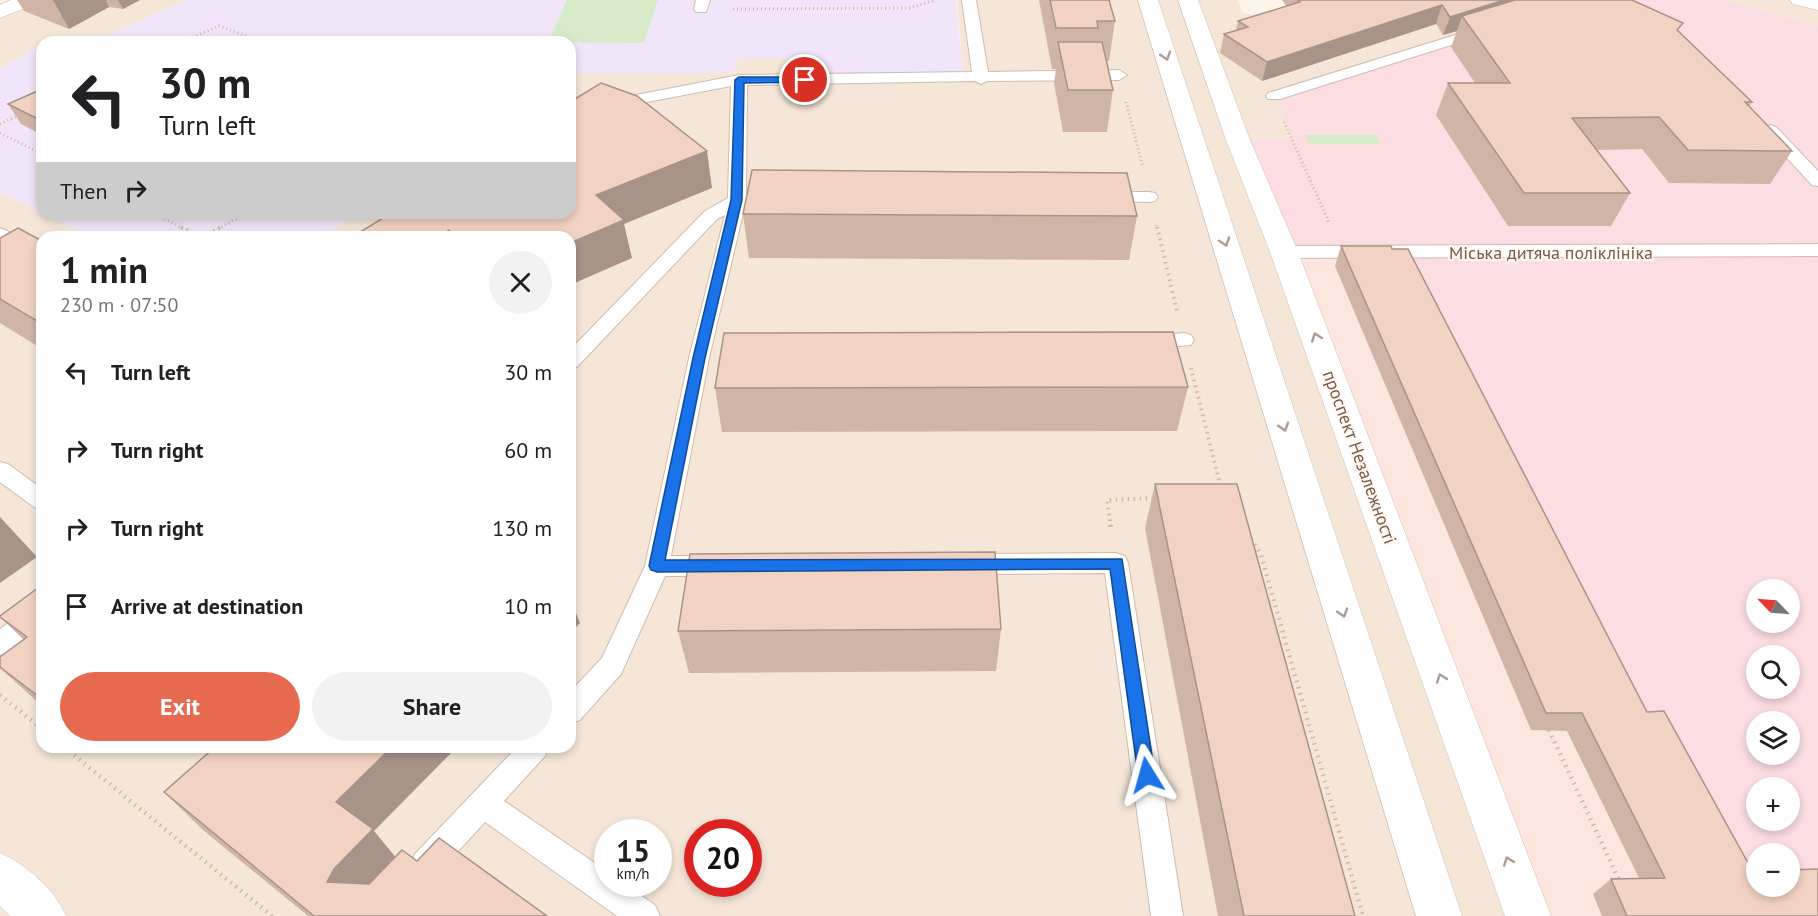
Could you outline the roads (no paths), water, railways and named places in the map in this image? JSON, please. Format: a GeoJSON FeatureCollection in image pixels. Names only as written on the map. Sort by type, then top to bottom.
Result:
{"type":"FeatureCollection","features":[{"type":"Feature","properties":{"kind":"main road"},"geometry":{"type":"LineString","coordinates":[[0,12],[28,0]]}},
{"type":"Feature","properties":{"kind":"main road"},"geometry":{"type":"LineString","coordinates":[[1148,0],[1439,916]]}},
{"type":"Feature","properties":{"kind":"main road","name":"проспект Незалежності"},"geometry":{"type":"LineString","coordinates":[[1188,0],[1238,140],[1284,252],[1528,916]]}},
{"type":"Feature","properties":{"kind":"main road"},"geometry":{"type":"LineString","coordinates":[[0,875],[44,916]]}},
{"type":"Feature","properties":{"kind":"lane"},"geometry":{"type":"LineString","coordinates":[[969,0],[981,79]]}},
{"type":"Feature","properties":{"kind":"lane"},"geometry":{"type":"LineString","coordinates":[[1274,96],[1496,26]]}},
{"type":"Feature","properties":{"kind":"lane"},"geometry":{"type":"LineString","coordinates":[[576,126],[611,104],[739,80],[981,79],[1119,75]]}},
{"type":"Feature","properties":{"kind":"lane"},"geometry":{"type":"LineString","coordinates":[[576,705],[612,666],[657,566],[699,358],[737,200],[739,80]]}},
{"type":"Feature","properties":{"kind":"lane"},"geometry":{"type":"LineString","coordinates":[[1759,119],[1818,181]]}},
{"type":"Feature","properties":{"kind":"lane"},"geometry":{"type":"LineString","coordinates":[[1090,197],[1149,197]]}},
{"type":"Feature","properties":{"kind":"lane"},"geometry":{"type":"LineString","coordinates":[[576,356],[711,215],[737,200],[760,200]]}},
{"type":"Feature","properties":{"kind":"lane"},"geometry":{"type":"LineString","coordinates":[[0,233],[36,251]]}},
{"type":"Feature","properties":{"kind":"lane","name":"Міська дитяча поліклініка"},"geometry":{"type":"LineString","coordinates":[[1284,252],[1818,250]]}},
{"type":"Feature","properties":{"kind":"lane"},"geometry":{"type":"LineString","coordinates":[[21,265],[36,257]]}},
{"type":"Feature","properties":{"kind":"lane"},"geometry":{"type":"LineString","coordinates":[[1125,342],[1184,340]]}},
{"type":"Feature","properties":{"kind":"lane"},"geometry":{"type":"LineString","coordinates":[[699,358],[723,357]]}},
{"type":"Feature","properties":{"kind":"lane"},"geometry":{"type":"LineString","coordinates":[[0,471],[36,497]]}},
{"type":"Feature","properties":{"kind":"lane"},"geometry":{"type":"LineString","coordinates":[[939,564],[1116,563],[1167,916]]}},
{"type":"Feature","properties":{"kind":"lane"},"geometry":{"type":"LineString","coordinates":[[657,566],[739,566]]}},
{"type":"Feature","properties":{"kind":"lane"},"geometry":{"type":"LineString","coordinates":[[0,644],[36,617]]}},
{"type":"Feature","properties":{"kind":"lane"},"geometry":{"type":"LineString","coordinates":[[410,881],[529,753]]}},
{"type":"Feature","properties":{"kind":"lane"},"geometry":{"type":"LineString","coordinates":[[482,803],[644,916]]}}]}
